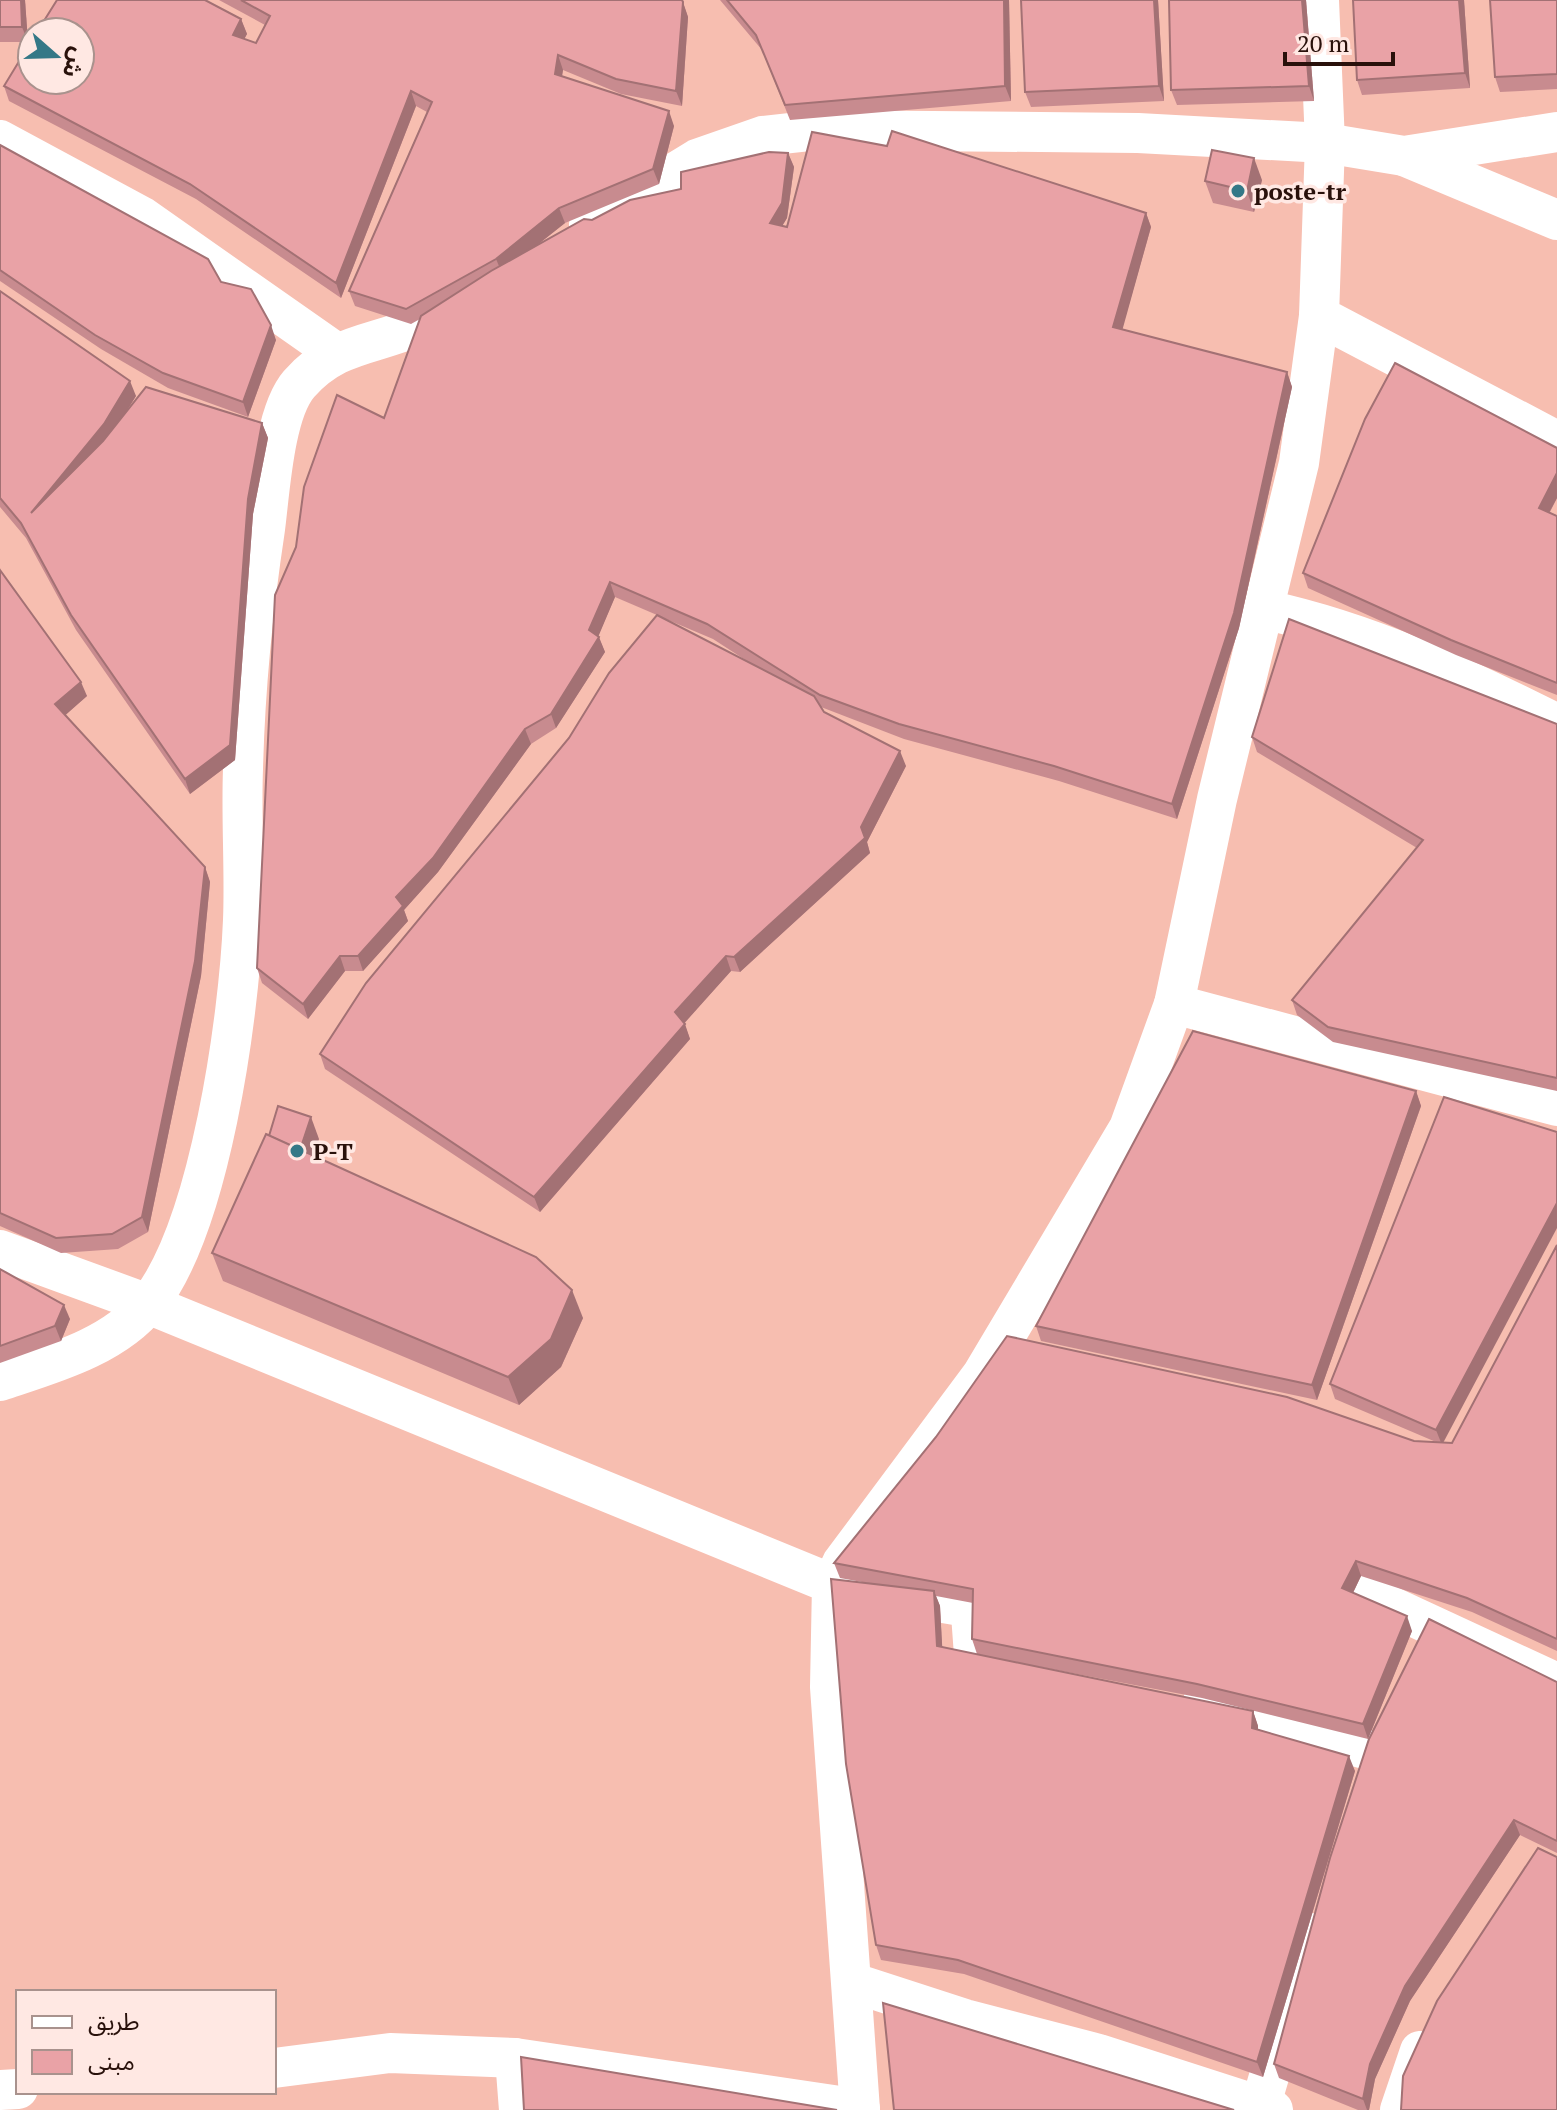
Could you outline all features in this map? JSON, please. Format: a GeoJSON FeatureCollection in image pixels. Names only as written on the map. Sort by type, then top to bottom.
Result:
{"type":"FeatureCollection","features":[{"type":"Feature","properties":{"kind":"street"},"geometry":{"type":"LineString","coordinates":[[276,2068],[390,2053],[515,2058],[860,2110],[854,1983],[836,1790],[829,1656],[832,1584],[842,1563],[982,1375],[1096,1184],[1129,1128],[1174,1004],[1217,799],[1266,610],[1299,463],[1319,316],[1325,143],[1319,0]]}},
{"type":"Feature","properties":{"kind":"street"},"geometry":{"type":"LineString","coordinates":[[552,246],[697,159],[763,136],[818,130],[1138,133],[1325,143],[1404,156],[1557,220]]}},
{"type":"Feature","properties":{"kind":"street"},"geometry":{"type":"LineString","coordinates":[[1404,156],[1557,132]]}},
{"type":"Feature","properties":{"kind":"street"},"geometry":{"type":"LineString","coordinates":[[0,140],[141,216],[335,352]]}},
{"type":"Feature","properties":{"kind":"street"},"geometry":{"type":"LineString","coordinates":[[0,1381],[73,1355],[114,1333],[148,1304],[174,1258],[195,1206],[231,1039],[243,921],[243,768],[253,610],[274,462],[283,418],[297,386],[335,352],[419,325],[492,282]]}},
{"type":"Feature","properties":{"kind":"street"},"geometry":{"type":"LineString","coordinates":[[1319,316],[1557,441]]}},
{"type":"Feature","properties":{"kind":"street"},"geometry":{"type":"LineString","coordinates":[[1266,610],[1329,625],[1454,672],[1557,724]]}},
{"type":"Feature","properties":{"kind":"street"},"geometry":{"type":"LineString","coordinates":[[1174,1004],[1557,1106]]}},
{"type":"Feature","properties":{"kind":"street"},"geometry":{"type":"LineString","coordinates":[[0,1250],[148,1304],[832,1584],[961,1606],[971,1614],[973,1651],[977,1657],[1056,1674]]}},
{"type":"Feature","properties":{"kind":"street"},"geometry":{"type":"LineString","coordinates":[[1360,1592],[1425,1639],[1557,1683]]}},
{"type":"Feature","properties":{"kind":"street"},"geometry":{"type":"LineString","coordinates":[[1169,1697],[1373,1752]]}},
{"type":"Feature","properties":{"kind":"street"},"geometry":{"type":"LineString","coordinates":[[854,1983],[1267,2107],[1322,1896]]}},
{"type":"Feature","properties":{"kind":"street"},"geometry":{"type":"LineString","coordinates":[[1400,2110],[1410,2076],[1439,2013]]}},
{"type":"Feature","properties":{"kind":"street"},"geometry":{"type":"LineString","coordinates":[[515,2058],[519,2110]]}},
{"type":"Feature","properties":{"kind":"building"},"geometry":{"type":"Polygon","coordinates":[[[0,0],[21,0],[22,16],[16,16],[16,27],[0,27],[0,0]]]}},
{"type":"Feature","properties":{"kind":"building"},"geometry":{"type":"Polygon","coordinates":[[[57,0],[205,0],[241,19],[233,35],[256,43],[270,16],[241,0],[683,2],[676,91],[616,79],[558,55],[555,74],[669,111],[653,169],[559,208],[496,259],[406,309],[349,291],[432,102],[411,91],[336,283],[190,184],[23,96],[96,96],[96,16],[47,16],[57,0]]]}},
{"type":"Feature","properties":{"kind":"building"},"geometry":{"type":"Polygon","coordinates":[[[727,0],[1004,0],[1005,86],[785,105],[756,35],[727,0]]]}},
{"type":"Feature","properties":{"kind":"building"},"geometry":{"type":"Polygon","coordinates":[[[1021,0],[1154,0],[1159,86],[1025,92],[1021,0]]]}},
{"type":"Feature","properties":{"kind":"building"},"geometry":{"type":"Polygon","coordinates":[[[1169,0],[1302,0],[1309,86],[1171,90],[1169,0]]]}},
{"type":"Feature","properties":{"kind":"building"},"geometry":{"type":"Polygon","coordinates":[[[1353,0],[1459,0],[1465,73],[1357,80],[1353,0]]]}},
{"type":"Feature","properties":{"kind":"building"},"geometry":{"type":"Polygon","coordinates":[[[1490,0],[1557,0],[1557,74],[1495,77],[1490,0]]]}},
{"type":"Feature","properties":{"kind":"building"},"geometry":{"type":"Polygon","coordinates":[[[16,66],[16,92],[4,86],[16,66]]]}},
{"type":"Feature","properties":{"kind":"building"},"geometry":{"type":"Polygon","coordinates":[[[892,131],[1146,213],[1113,327],[1287,372],[1234,613],[1172,804],[1054,766],[899,724],[820,695],[707,624],[610,582],[589,630],[599,637],[551,714],[525,729],[433,858],[396,897],[403,906],[358,956],[340,956],[303,1004],[257,968],[275,595],[296,547],[304,487],[337,395],[384,418],[421,316],[491,271],[584,219],[592,220],[630,200],[681,189],[681,172],[769,152],[788,153],[782,203],[770,223],[787,227],[812,132],[887,146],[892,131]]]}},
{"type":"Feature","properties":{"kind":"building"},"geometry":{"type":"Polygon","coordinates":[[[0,145],[208,259],[221,282],[251,289],[271,325],[243,402],[163,373],[95,335],[0,270],[0,145]]]}},
{"type":"Feature","properties":{"kind":"building"},"geometry":{"type":"Polygon","coordinates":[[[1212,150],[1254,158],[1247,191],[1205,181],[1212,150]]]}},
{"type":"Feature","properties":{"kind":"building"},"geometry":{"type":"Polygon","coordinates":[[[0,291],[130,381],[104,424],[31,513],[103,441],[146,387],[262,423],[248,499],[230,745],[185,779],[71,615],[21,523],[0,498],[0,291]]]}},
{"type":"Feature","properties":{"kind":"building"},"geometry":{"type":"Polygon","coordinates":[[[1395,363],[1557,448],[1557,473],[1539,508],[1557,516],[1557,683],[1451,640],[1303,573],[1365,419],[1395,363]]]}},
{"type":"Feature","properties":{"kind":"building"},"geometry":{"type":"Polygon","coordinates":[[[0,570],[81,682],[55,704],[205,867],[195,961],[142,1217],[112,1234],[56,1238],[0,1213],[0,570]]]}},
{"type":"Feature","properties":{"kind":"building"},"geometry":{"type":"Polygon","coordinates":[[[657,615],[814,696],[824,712],[900,751],[861,827],[865,838],[734,957],[726,956],[675,1012],[685,1024],[534,1197],[320,1054],[366,983],[569,738],[609,673],[657,615]]]}},
{"type":"Feature","properties":{"kind":"building"},"geometry":{"type":"Polygon","coordinates":[[[1289,619],[1557,724],[1557,1078],[1328,1027],[1292,1000],[1423,840],[1252,737],[1289,619]]]}},
{"type":"Feature","properties":{"kind":"building"},"geometry":{"type":"Polygon","coordinates":[[[1193,1031],[1416,1091],[1312,1385],[1036,1326],[1193,1031]]]}},
{"type":"Feature","properties":{"kind":"building"},"geometry":{"type":"Polygon","coordinates":[[[1444,1097],[1557,1132],[1557,1203],[1436,1430],[1330,1384],[1444,1097]]]}},
{"type":"Feature","properties":{"kind":"building"},"geometry":{"type":"Polygon","coordinates":[[[278,1106],[311,1117],[300,1150],[269,1136],[278,1106]]]}},
{"type":"Feature","properties":{"kind":"building"},"geometry":{"type":"Polygon","coordinates":[[[266,1134],[536,1257],[572,1290],[551,1339],[508,1377],[212,1253],[266,1134]]]}},
{"type":"Feature","properties":{"kind":"building"},"geometry":{"type":"Polygon","coordinates":[[[1557,1245],[1557,1639],[1467,1598],[1356,1561],[1342,1588],[1407,1616],[1363,1724],[1197,1684],[972,1639],[973,1589],[834,1563],[936,1437],[1007,1336],[1287,1397],[1414,1441],[1452,1443],[1557,1245]]]}},
{"type":"Feature","properties":{"kind":"building"},"geometry":{"type":"Polygon","coordinates":[[[0,1269],[64,1305],[55,1326],[0,1346],[0,1269]]]}},
{"type":"Feature","properties":{"kind":"building"},"geometry":{"type":"Polygon","coordinates":[[[831,1579],[934,1591],[937,1646],[1253,1711],[1252,1728],[1349,1756],[1257,2062],[958,1960],[876,1945],[846,1764],[831,1579]]]}},
{"type":"Feature","properties":{"kind":"building"},"geometry":{"type":"Polygon","coordinates":[[[1429,1619],[1557,1682],[1557,1841],[1514,1820],[1405,1986],[1370,2064],[1363,2099],[1274,2064],[1330,1858],[1369,1739],[1429,1619]]]}},
{"type":"Feature","properties":{"kind":"building"},"geometry":{"type":"Polygon","coordinates":[[[1538,1848],[1557,1857],[1557,2110],[1401,2110],[1403,2076],[1437,2001],[1538,1848]]]}},
{"type":"Feature","properties":{"kind":"building"},"geometry":{"type":"Polygon","coordinates":[[[883,2003],[1234,2110],[894,2110],[883,2003]]]}},
{"type":"Feature","properties":{"kind":"building"},"geometry":{"type":"Polygon","coordinates":[[[521,2057],[837,2110],[524,2110],[521,2057]]]}},
{"type":"Feature","properties":{"kind":"place","name":"poste-tr"},"geometry":{"type":"Point","coordinates":[1238,191]}},
{"type":"Feature","properties":{"kind":"place","name":"P-T"},"geometry":{"type":"Point","coordinates":[297,1151]}}]}
